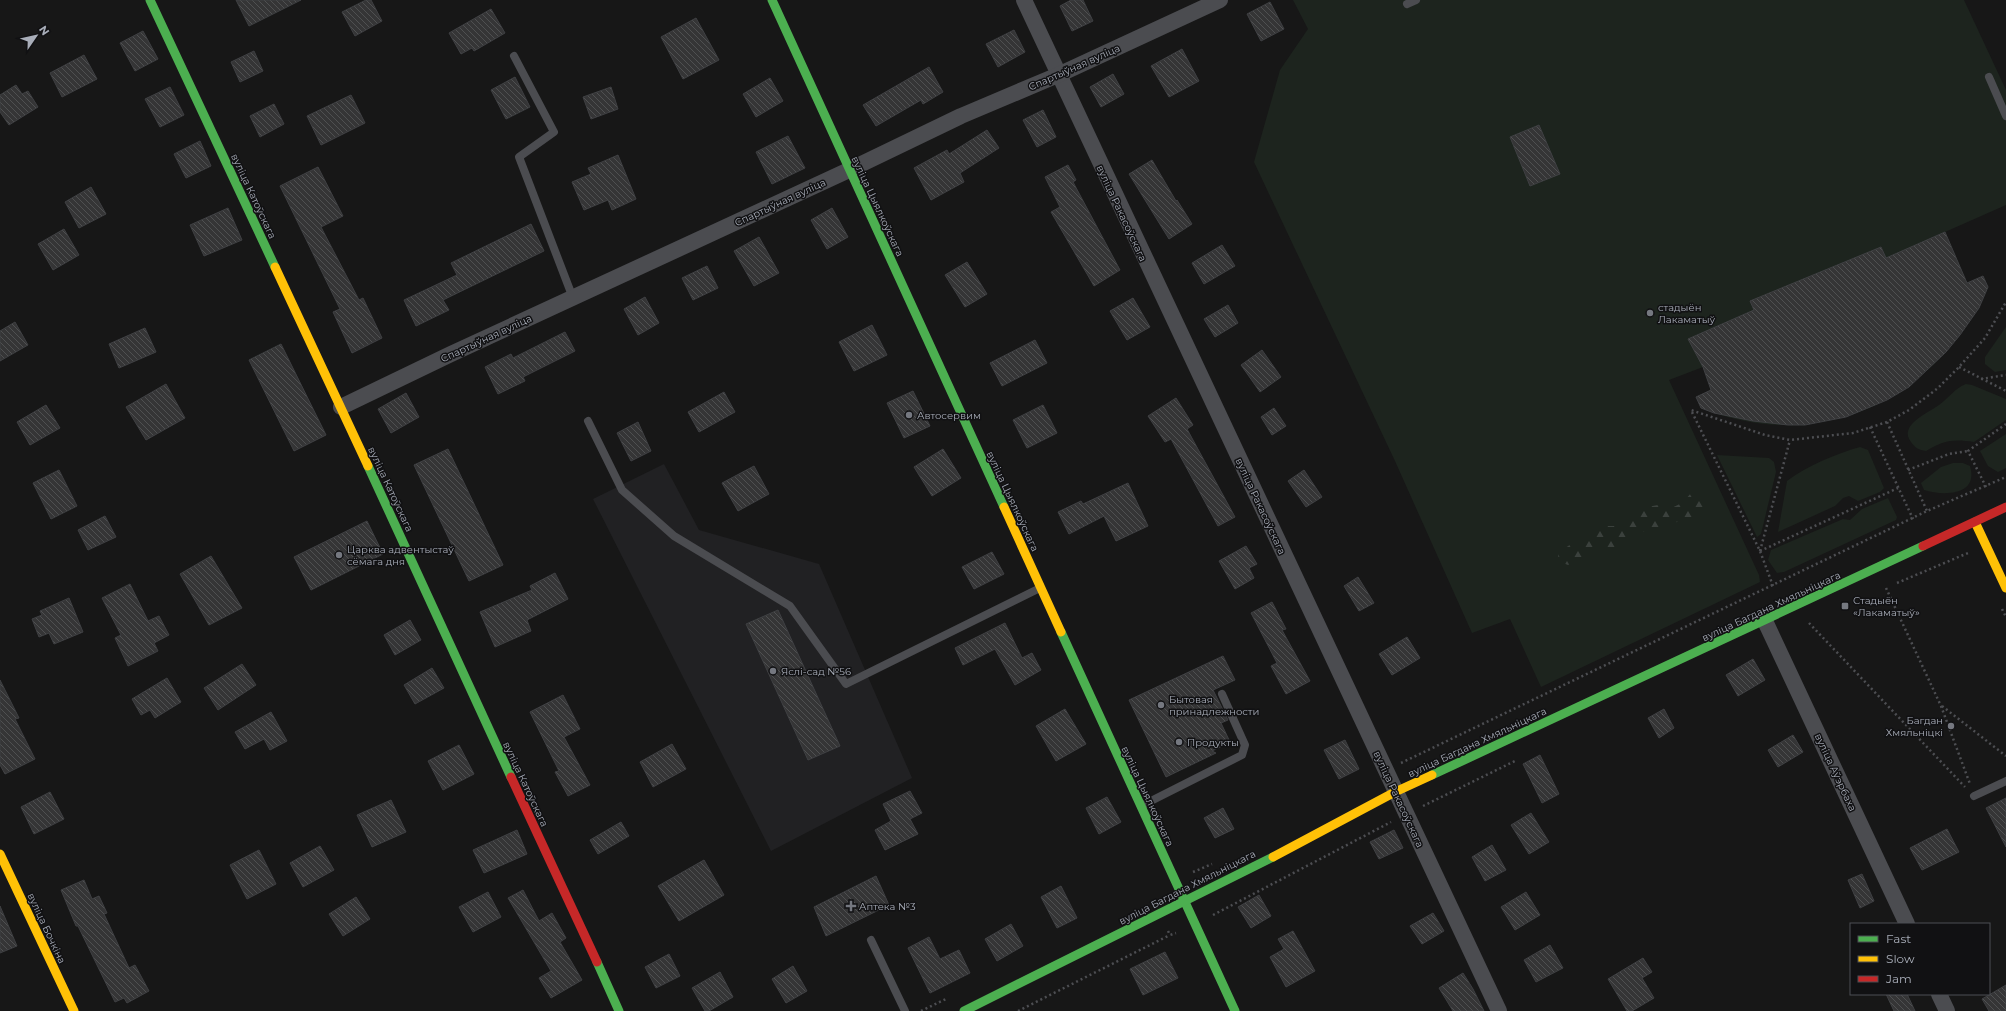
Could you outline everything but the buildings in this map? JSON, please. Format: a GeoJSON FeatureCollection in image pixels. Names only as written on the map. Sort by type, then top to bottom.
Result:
{"type":"FeatureCollection","features":[{"type":"Feature","properties":{"kind":"street","name":"вуліца Катоўскага"},"geometry":{"type":"LineString","coordinates":[[150,0],[341,407],[619,1011]]}},
{"type":"Feature","properties":{"kind":"street","name":"вуліца Цыялкоўскага"},"geometry":{"type":"LineString","coordinates":[[772,0],[1141,806],[1183,901],[1235,1011]]}},
{"type":"Feature","properties":{"kind":"street","name":"вуліца Ракасоўскага"},"geometry":{"type":"LineString","coordinates":[[1024,0],[1499,1011]]}},
{"type":"Feature","properties":{"kind":"street","name":"Спартыўная вуліца"},"geometry":{"type":"LineString","coordinates":[[341,407],[849,170],[961,116],[1058,75],[1220,0]]}},
{"type":"Feature","properties":{"kind":"street","name":"вуліца Багдана Хмяльніцкага"},"geometry":{"type":"LineString","coordinates":[[964,1011],[1183,901],[1221,884],[1395,792],[1765,621],[2006,507]]}},
{"type":"Feature","properties":{"kind":"street"},"geometry":{"type":"LineString","coordinates":[[1975,522],[2006,588]]}},
{"type":"Feature","properties":{"kind":"street","name":"вуліца Аўэрбаха"},"geometry":{"type":"LineString","coordinates":[[1765,621],[1907,923]]}},
{"type":"Feature","properties":{"kind":"street","name":"вуліца Бочкіна"},"geometry":{"type":"LineString","coordinates":[[0,854],[74,1011]]}},
{"type":"Feature","properties":{"kind":"street"},"geometry":{"type":"LineString","coordinates":[[1939,995],[1947,1011]]}},
{"type":"Feature","properties":{"kind":"lane"},"geometry":{"type":"LineString","coordinates":[[1407,4],[1416,0]]}},
{"type":"Feature","properties":{"kind":"lane"},"geometry":{"type":"LineString","coordinates":[[514,56],[554,132],[519,157],[573,298]]}},
{"type":"Feature","properties":{"kind":"lane"},"geometry":{"type":"LineString","coordinates":[[1989,77],[2006,116]]}},
{"type":"Feature","properties":{"kind":"lane"},"geometry":{"type":"LineString","coordinates":[[588,421],[622,490],[674,536],[790,606],[846,684],[1040,588]]}},
{"type":"Feature","properties":{"kind":"lane"},"geometry":{"type":"LineString","coordinates":[[1141,806],[1242,755],[1245,745],[1222,694]]}},
{"type":"Feature","properties":{"kind":"lane"},"geometry":{"type":"LineString","coordinates":[[1974,796],[2006,781]]}},
{"type":"Feature","properties":{"kind":"lane"},"geometry":{"type":"LineString","coordinates":[[871,940],[905,1011]]}},
{"type":"Feature","properties":{"kind":"path"},"geometry":{"type":"LineString","coordinates":[[1773,586],[1760,551],[1691,410],[1765,435],[1790,440],[1853,433],[1887,422],[1909,410],[1938,388],[1959,367],[1984,338],[2006,302]]}},
{"type":"Feature","properties":{"kind":"path"},"geometry":{"type":"LineString","coordinates":[[1959,367],[2006,391]]}},
{"type":"Feature","properties":{"kind":"path"},"geometry":{"type":"LineString","coordinates":[[1980,379],[2006,375]]}},
{"type":"Feature","properties":{"kind":"path"},"geometry":{"type":"LineString","coordinates":[[1887,422],[1927,511]]}},
{"type":"Feature","properties":{"kind":"path"},"geometry":{"type":"LineString","coordinates":[[1908,470],[1949,454],[1968,451],[2006,424]]}},
{"type":"Feature","properties":{"kind":"path"},"geometry":{"type":"LineString","coordinates":[[1870,427],[1913,519]]}},
{"type":"Feature","properties":{"kind":"path"},"geometry":{"type":"LineString","coordinates":[[1760,551],[1790,440]]}},
{"type":"Feature","properties":{"kind":"path"},"geometry":{"type":"LineString","coordinates":[[1968,451],[1986,487]]}},
{"type":"Feature","properties":{"kind":"path"},"geometry":{"type":"LineString","coordinates":[[1386,770],[1927,511],[1986,487],[2006,477]]}},
{"type":"Feature","properties":{"kind":"path"},"geometry":{"type":"LineString","coordinates":[[1760,551],[1898,488]]}},
{"type":"Feature","properties":{"kind":"path"},"geometry":{"type":"LineString","coordinates":[[1974,796],[1941,706],[1886,588],[1985,545]]}},
{"type":"Feature","properties":{"kind":"path"},"geometry":{"type":"LineString","coordinates":[[1801,626],[1808,622],[1974,796]]}},
{"type":"Feature","properties":{"kind":"path"},"geometry":{"type":"LineString","coordinates":[[1941,706],[2006,756]]}},
{"type":"Feature","properties":{"kind":"path"},"geometry":{"type":"LineString","coordinates":[[1219,860],[1212,864],[1230,905],[1406,814],[1518,760]]}},
{"type":"Feature","properties":{"kind":"path"},"geometry":{"type":"LineString","coordinates":[[1018,1011],[1170,935]]}},
{"type":"Feature","properties":{"kind":"shaded area","name":"Яслі-сад №56"},"geometry":{"type":"Polygon","coordinates":[[[664,464],[699,530],[819,564],[912,778],[771,851],[593,499],[664,464]]]}},
{"type":"Feature","properties":{"kind":"green space","name":"стадыён Лакаматыў"},"geometry":{"type":"Polygon","coordinates":[[[1293,0],[1964,0],[2006,90],[2006,205],[1945,232],[1967,283],[1983,276],[1988,287],[1985,295],[1963,330],[1928,370],[1900,391],[1870,408],[1838,419],[1805,424],[1770,424],[1736,419],[1701,408],[1696,397],[1711,390],[1703,367],[1669,380],[1759,575],[1760,582],[1541,687],[1510,619],[1472,633],[1395,461],[1254,162],[1280,70],[1308,29],[1293,0]]]}},
{"type":"Feature","properties":{"kind":"green space"},"geometry":{"type":"Polygon","coordinates":[[[2006,327],[2006,370],[1995,372],[1985,364],[1985,357],[2006,327]]]}},
{"type":"Feature","properties":{"kind":"green space"},"geometry":{"type":"Polygon","coordinates":[[[1966,384],[2006,399],[2006,420],[1974,442],[1949,441],[1926,451],[1916,447],[1908,436],[1908,430],[1911,425],[1966,384]]]}},
{"type":"Feature","properties":{"kind":"green space"},"geometry":{"type":"Polygon","coordinates":[[[2006,434],[2006,468],[1998,472],[1988,466],[1980,451],[2006,434]]]}},
{"type":"Feature","properties":{"kind":"green space"},"geometry":{"type":"Polygon","coordinates":[[[1860,447],[1868,450],[1884,488],[1880,492],[1858,501],[1849,496],[1843,498],[1835,506],[1778,532],[1787,481],[1803,470],[1822,461],[1860,447]]]}},
{"type":"Feature","properties":{"kind":"green space"},"geometry":{"type":"Polygon","coordinates":[[[1717,455],[1769,458],[1774,462],[1776,472],[1761,534],[1757,537],[1717,455]]]}},
{"type":"Feature","properties":{"kind":"green space"},"geometry":{"type":"Polygon","coordinates":[[[1953,463],[1963,463],[1970,466],[1971,476],[1969,483],[1964,488],[1958,492],[1949,493],[1924,490],[1921,483],[1941,467],[1953,463]]]}},
{"type":"Feature","properties":{"kind":"green space"},"geometry":{"type":"Polygon","coordinates":[[[1702,492],[1707,506],[1702,514],[1655,529],[1648,529],[1619,546],[1588,554],[1568,565],[1559,560],[1558,553],[1574,542],[1581,542],[1602,526],[1614,526],[1624,522],[1642,508],[1658,505],[1663,510],[1672,508],[1686,499],[1691,493],[1702,492]]]}},
{"type":"Feature","properties":{"kind":"green space"},"geometry":{"type":"Polygon","coordinates":[[[1888,498],[1897,517],[1896,520],[1784,572],[1777,573],[1768,560],[1771,550],[1843,519],[1850,520],[1862,509],[1888,498]]]}},
{"type":"Feature","properties":{"kind":"traffic: fast"},"geometry":{"type":"LineString","coordinates":[[150,0],[275,267]]}},
{"type":"Feature","properties":{"kind":"traffic: fast"},"geometry":{"type":"LineString","coordinates":[[772,0],[1004,507]]}},
{"type":"Feature","properties":{"kind":"traffic: fast"},"geometry":{"type":"LineString","coordinates":[[368,466],[511,777]]}},
{"type":"Feature","properties":{"kind":"traffic: fast"},"geometry":{"type":"LineString","coordinates":[[1432,775],[1923,546]]}},
{"type":"Feature","properties":{"kind":"traffic: fast"},"geometry":{"type":"LineString","coordinates":[[1061,632],[1235,1011]]}},
{"type":"Feature","properties":{"kind":"traffic: fast"},"geometry":{"type":"LineString","coordinates":[[964,1011],[1273,857]]}},
{"type":"Feature","properties":{"kind":"traffic: fast"},"geometry":{"type":"LineString","coordinates":[[597,962],[619,1011]]}},
{"type":"Feature","properties":{"kind":"traffic: slow"},"geometry":{"type":"LineString","coordinates":[[275,267],[368,466]]}},
{"type":"Feature","properties":{"kind":"traffic: slow"},"geometry":{"type":"LineString","coordinates":[[1004,507],[1061,632]]}},
{"type":"Feature","properties":{"kind":"traffic: slow"},"geometry":{"type":"LineString","coordinates":[[1975,522],[2006,588]]}},
{"type":"Feature","properties":{"kind":"traffic: slow"},"geometry":{"type":"LineString","coordinates":[[1273,857],[1395,792],[1432,775]]}},
{"type":"Feature","properties":{"kind":"traffic: slow"},"geometry":{"type":"LineString","coordinates":[[0,854],[74,1011]]}},
{"type":"Feature","properties":{"kind":"traffic: jam"},"geometry":{"type":"LineString","coordinates":[[1923,546],[2006,507]]}},
{"type":"Feature","properties":{"kind":"traffic: jam"},"geometry":{"type":"LineString","coordinates":[[511,777],[597,962]]}},
{"type":"Feature","properties":{"kind":"place","name":"стадыён Лакаматыў"},"geometry":{"type":"Point","coordinates":[1650,313]}},
{"type":"Feature","properties":{"kind":"place","name":"Автосервим"},"geometry":{"type":"Point","coordinates":[909,415]}},
{"type":"Feature","properties":{"kind":"place","name":"Царква адвентыстаў сёмага дня"},"geometry":{"type":"Point","coordinates":[339,555]}},
{"type":"Feature","properties":{"kind":"place","name":"Стадыён «Лакаматыў»"},"geometry":{"type":"Point","coordinates":[1845,606]}},
{"type":"Feature","properties":{"kind":"place","name":"Яслі-сад №56"},"geometry":{"type":"Point","coordinates":[773,671]}},
{"type":"Feature","properties":{"kind":"place","name":"Бытовая принадлежности"},"geometry":{"type":"Point","coordinates":[1161,705]}},
{"type":"Feature","properties":{"kind":"place","name":"Багдан Хмяльніцкі"},"geometry":{"type":"Point","coordinates":[1951,726]}},
{"type":"Feature","properties":{"kind":"place","name":"Продукты"},"geometry":{"type":"Point","coordinates":[1179,742]}},
{"type":"Feature","properties":{"kind":"place","name":"Аптека №3"},"geometry":{"type":"Point","coordinates":[851,906]}}]}
